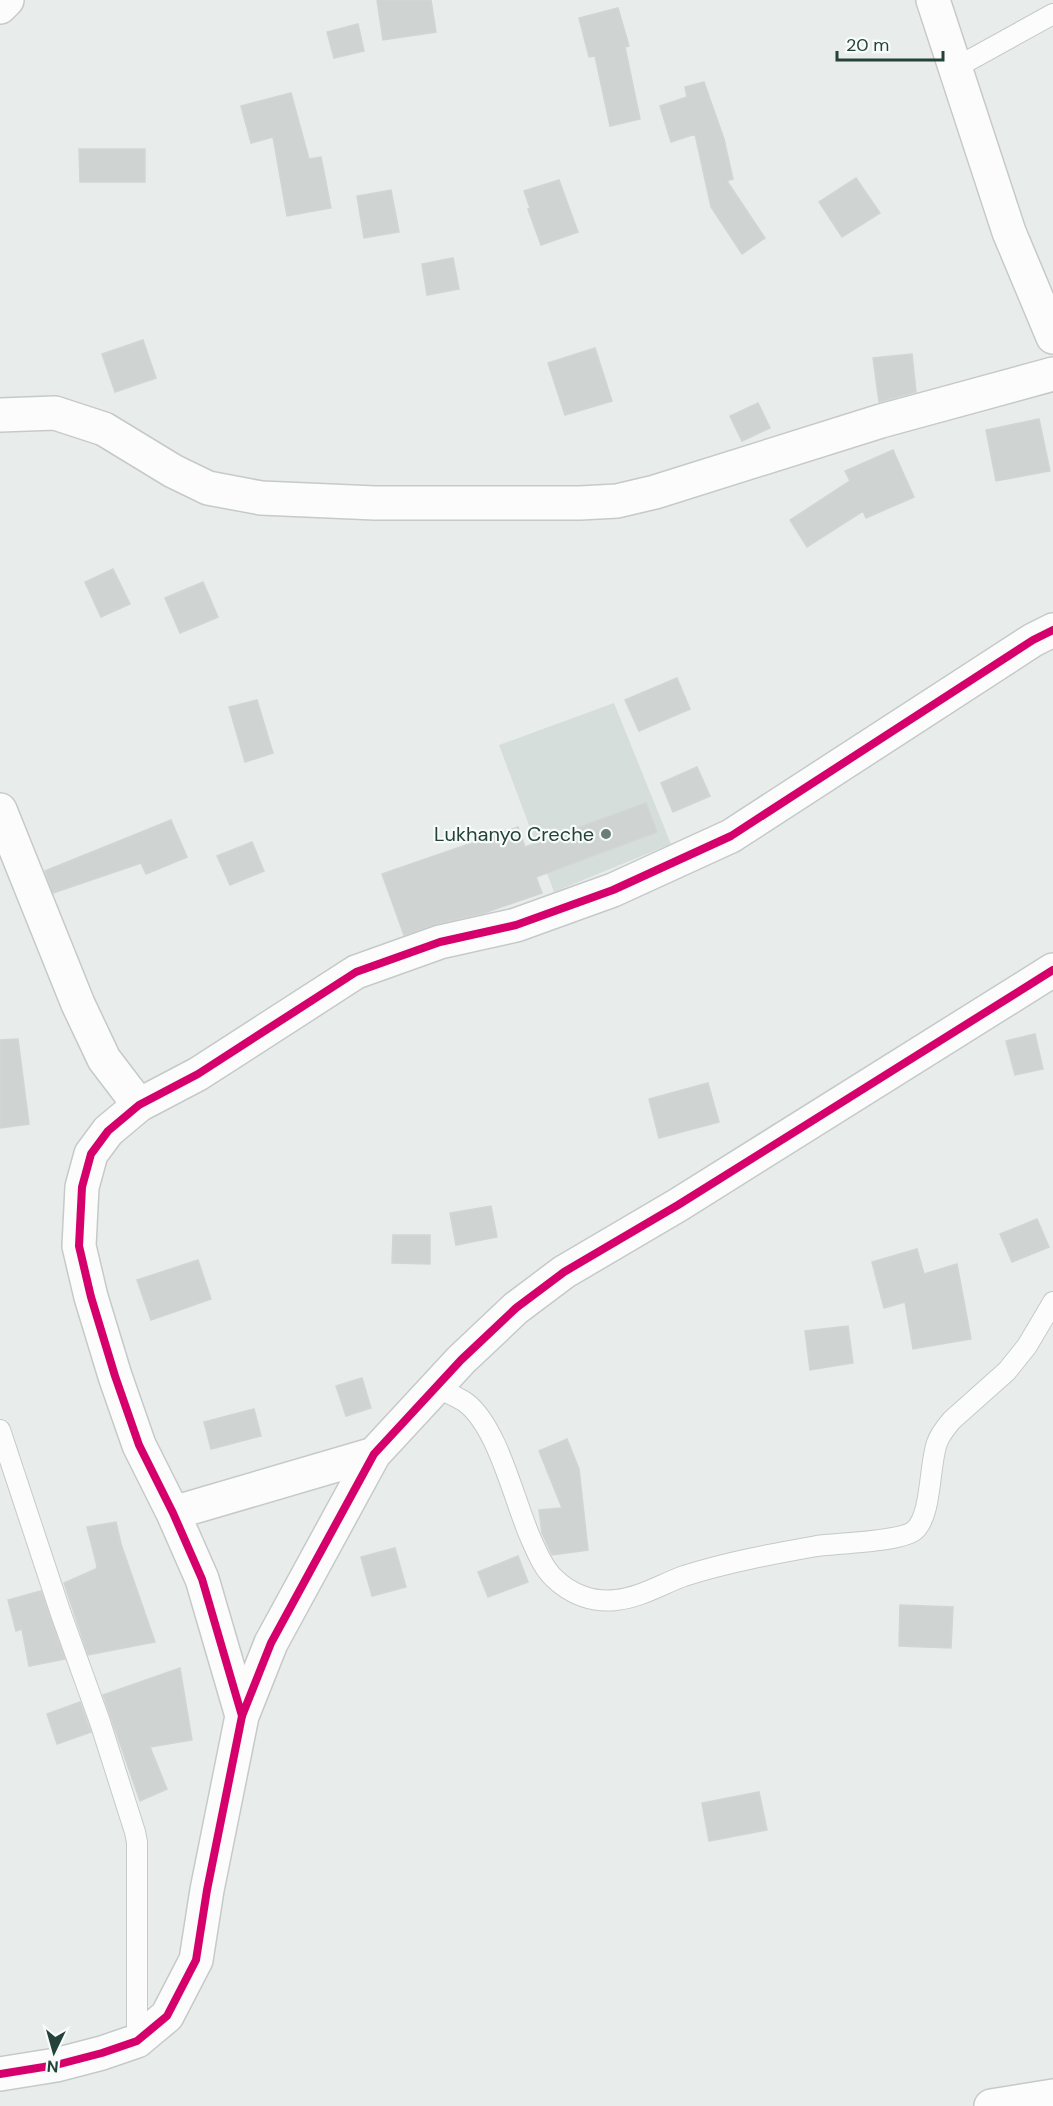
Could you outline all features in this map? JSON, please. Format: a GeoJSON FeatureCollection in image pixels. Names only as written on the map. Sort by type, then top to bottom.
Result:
{"type":"FeatureCollection","features":[{"type":"Feature","properties":{"kind":"street"},"geometry":{"type":"LineString","coordinates":[[0,7],[7,0]]}},
{"type":"Feature","properties":{"kind":"street"},"geometry":{"type":"LineString","coordinates":[[933,0],[957,67],[1009,232],[1053,337]]}},
{"type":"Feature","properties":{"kind":"street"},"geometry":{"type":"LineString","coordinates":[[0,415],[55,413],[75,419],[104,429],[173,471],[208,488],[261,498],[375,503],[580,503],[617,501],[655,492],[881,421],[1053,374]]}},
{"type":"Feature","properties":{"kind":"street"},"geometry":{"type":"LineString","coordinates":[[242,1716],[201,1579],[173,1513],[139,1445],[115,1376],[91,1297],[79,1246],[82,1188],[91,1155],[108,1131],[139,1105],[198,1074],[356,972],[440,942],[516,925],[602,894],[731,836],[1033,640],[1053,630]]}},
{"type":"Feature","properties":{"kind":"street"},"geometry":{"type":"LineString","coordinates":[[0,810],[78,1004],[104,1059],[139,1105]]}},
{"type":"Feature","properties":{"kind":"street"},"geometry":{"type":"LineString","coordinates":[[0,2074],[56,2065],[102,2054],[137,2041],[167,2016],[196,1960],[207,1890],[242,1716],[271,1643],[374,1454],[436,1387],[516,1308],[564,1272],[678,1205],[1053,970]]}},
{"type":"Feature","properties":{"kind":"street"},"geometry":{"type":"LineString","coordinates":[[173,1513],[374,1454]]}},
{"type":"Feature","properties":{"kind":"street"},"geometry":{"type":"LineString","coordinates":[[991,2106],[1053,2096]]}},
{"type":"Feature","properties":{"kind":"lane"},"geometry":{"type":"LineString","coordinates":[[957,67],[1053,15]]}},
{"type":"Feature","properties":{"kind":"lane"},"geometry":{"type":"LineString","coordinates":[[436,1387],[466,1402],[488,1428],[539,1557],[552,1577],[579,1596],[599,1600],[617,1600],[685,1576],[752,1557],[841,1542],[901,1537],[914,1531],[924,1512],[937,1443],[945,1429],[1007,1371],[1027,1346],[1053,1302]]}},
{"type":"Feature","properties":{"kind":"lane"},"geometry":{"type":"LineString","coordinates":[[0,1430],[61,1614],[100,1722],[135,1832],[137,1842],[137,2041]]}},
{"type":"Feature","properties":{"kind":"shaded area"},"geometry":{"type":"Polygon","coordinates":[[[614,703],[671,844],[554,892],[499,745],[614,703]]]}},
{"type":"Feature","properties":{"kind":"building"},"geometry":{"type":"Polygon","coordinates":[[[377,0],[431,0],[436,32],[383,40],[377,0]]]}},
{"type":"Feature","properties":{"kind":"building"},"geometry":{"type":"Polygon","coordinates":[[[618,8],[629,46],[625,47],[640,119],[610,126],[595,56],[589,57],[579,18],[618,8]]]}},
{"type":"Feature","properties":{"kind":"building"},"geometry":{"type":"Polygon","coordinates":[[[358,24],[364,51],[334,58],[327,32],[358,24]]]}},
{"type":"Feature","properties":{"kind":"building"},"geometry":{"type":"Polygon","coordinates":[[[704,82],[724,139],[733,179],[727,181],[765,238],[742,254],[711,207],[695,134],[671,142],[660,106],[687,97],[685,87],[704,82]]]}},
{"type":"Feature","properties":{"kind":"building"},"geometry":{"type":"Polygon","coordinates":[[[291,93],[309,159],[321,157],[331,208],[287,216],[273,137],[251,143],[241,106],[291,93]]]}},
{"type":"Feature","properties":{"kind":"building"},"geometry":{"type":"Polygon","coordinates":[[[79,149],[145,149],[145,182],[80,182],[79,149]]]}},
{"type":"Feature","properties":{"kind":"building"},"geometry":{"type":"Polygon","coordinates":[[[856,178],[880,213],[842,237],[819,202],[856,178]]]}},
{"type":"Feature","properties":{"kind":"building"},"geometry":{"type":"Polygon","coordinates":[[[559,180],[578,232],[541,245],[524,191],[559,180]]]}},
{"type":"Feature","properties":{"kind":"building"},"geometry":{"type":"Polygon","coordinates":[[[391,190],[399,232],[364,238],[357,196],[391,190]]]}},
{"type":"Feature","properties":{"kind":"building"},"geometry":{"type":"Polygon","coordinates":[[[453,258],[459,289],[427,295],[422,264],[453,258]]]}},
{"type":"Feature","properties":{"kind":"building"},"geometry":{"type":"Polygon","coordinates":[[[143,340],[156,378],[115,392],[102,354],[143,340]]]}},
{"type":"Feature","properties":{"kind":"building"},"geometry":{"type":"Polygon","coordinates":[[[595,348],[612,401],[565,415],[548,363],[595,348]]]}},
{"type":"Feature","properties":{"kind":"building"},"geometry":{"type":"Polygon","coordinates":[[[912,354],[916,392],[879,402],[873,358],[912,354]]]}},
{"type":"Feature","properties":{"kind":"building"},"geometry":{"type":"Polygon","coordinates":[[[758,403],[770,428],[742,441],[730,416],[758,403]]]}},
{"type":"Feature","properties":{"kind":"building"},"geometry":{"type":"Polygon","coordinates":[[[1039,419],[1050,471],[996,481],[986,430],[1039,419]]]}},
{"type":"Feature","properties":{"kind":"building"},"geometry":{"type":"Polygon","coordinates":[[[893,450],[914,497],[866,518],[863,511],[807,547],[790,520],[850,481],[845,471],[893,450]]]}},
{"type":"Feature","properties":{"kind":"building"},"geometry":{"type":"Polygon","coordinates":[[[113,569],[130,604],[101,617],[85,582],[113,569]]]}},
{"type":"Feature","properties":{"kind":"building"},"geometry":{"type":"Polygon","coordinates":[[[203,582],[218,617],[180,633],[165,598],[203,582]]]}},
{"type":"Feature","properties":{"kind":"building"},"geometry":{"type":"Polygon","coordinates":[[[677,678],[690,709],[639,731],[625,700],[677,678]]]}},
{"type":"Feature","properties":{"kind":"building"},"geometry":{"type":"Polygon","coordinates":[[[257,700],[273,753],[245,762],[229,707],[257,700]]]}},
{"type":"Feature","properties":{"kind":"building"},"geometry":{"type":"Polygon","coordinates":[[[697,767],[710,796],[673,812],[661,783],[697,767]]]}},
{"type":"Feature","properties":{"kind":"building"},"geometry":{"type":"Polygon","coordinates":[[[646,803],[657,832],[536,877],[542,893],[484,913],[436,924],[404,935],[382,874],[518,827],[525,847],[646,803]]]}},
{"type":"Feature","properties":{"kind":"building"},"geometry":{"type":"Polygon","coordinates":[[[171,820],[187,857],[146,874],[141,863],[53,893],[45,871],[171,820]]]}},
{"type":"Feature","properties":{"kind":"building"},"geometry":{"type":"Polygon","coordinates":[[[252,842],[264,871],[230,885],[217,856],[252,842]]]}},
{"type":"Feature","properties":{"kind":"building"},"geometry":{"type":"Polygon","coordinates":[[[1035,1034],[1043,1069],[1015,1075],[1006,1041],[1035,1034]]]}},
{"type":"Feature","properties":{"kind":"building"},"geometry":{"type":"Polygon","coordinates":[[[18,1039],[29,1124],[0,1128],[0,1040],[18,1039]]]}},
{"type":"Feature","properties":{"kind":"building"},"geometry":{"type":"Polygon","coordinates":[[[708,1083],[719,1122],[659,1138],[649,1099],[708,1083]]]}},
{"type":"Feature","properties":{"kind":"building"},"geometry":{"type":"Polygon","coordinates":[[[491,1206],[497,1237],[456,1245],[450,1213],[491,1206]]]}},
{"type":"Feature","properties":{"kind":"building"},"geometry":{"type":"Polygon","coordinates":[[[1037,1219],[1049,1247],[1012,1262],[1000,1234],[1037,1219]]]}},
{"type":"Feature","properties":{"kind":"building"},"geometry":{"type":"Polygon","coordinates":[[[393,1235],[430,1235],[430,1264],[392,1263],[393,1235]]]}},
{"type":"Feature","properties":{"kind":"building"},"geometry":{"type":"Polygon","coordinates":[[[917,1249],[924,1274],[957,1264],[971,1339],[913,1349],[905,1302],[884,1308],[872,1262],[917,1249]]]}},
{"type":"Feature","properties":{"kind":"building"},"geometry":{"type":"Polygon","coordinates":[[[198,1260],[211,1299],[151,1320],[137,1280],[198,1260]]]}},
{"type":"Feature","properties":{"kind":"building"},"geometry":{"type":"Polygon","coordinates":[[[848,1326],[853,1363],[810,1370],[805,1331],[848,1326]]]}},
{"type":"Feature","properties":{"kind":"building"},"geometry":{"type":"Polygon","coordinates":[[[362,1378],[371,1408],[346,1416],[336,1386],[362,1378]]]}},
{"type":"Feature","properties":{"kind":"building"},"geometry":{"type":"Polygon","coordinates":[[[254,1409],[261,1436],[211,1449],[204,1422],[254,1409]]]}},
{"type":"Feature","properties":{"kind":"building"},"geometry":{"type":"Polygon","coordinates":[[[567,1439],[579,1469],[588,1550],[552,1555],[542,1533],[539,1510],[562,1508],[539,1451],[567,1439]]]}},
{"type":"Feature","properties":{"kind":"building"},"geometry":{"type":"Polygon","coordinates":[[[116,1522],[121,1544],[155,1642],[88,1655],[64,1583],[96,1569],[87,1527],[116,1522]]]}},
{"type":"Feature","properties":{"kind":"building"},"geometry":{"type":"Polygon","coordinates":[[[395,1548],[406,1587],[372,1596],[361,1557],[395,1548]]]}},
{"type":"Feature","properties":{"kind":"building"},"geometry":{"type":"Polygon","coordinates":[[[518,1556],[528,1582],[488,1597],[478,1572],[518,1556]]]}},
{"type":"Feature","properties":{"kind":"building"},"geometry":{"type":"Polygon","coordinates":[[[41,1591],[65,1659],[29,1666],[22,1629],[16,1631],[8,1600],[41,1591]]]}},
{"type":"Feature","properties":{"kind":"building"},"geometry":{"type":"Polygon","coordinates":[[[900,1605],[953,1607],[951,1648],[899,1646],[900,1605]]]}},
{"type":"Feature","properties":{"kind":"building"},"geometry":{"type":"Polygon","coordinates":[[[180,1668],[192,1740],[150,1747],[167,1789],[140,1801],[103,1695],[180,1668]]]}},
{"type":"Feature","properties":{"kind":"building"},"geometry":{"type":"Polygon","coordinates":[[[80,1702],[91,1732],[57,1744],[47,1714],[80,1702]]]}},
{"type":"Feature","properties":{"kind":"building"},"geometry":{"type":"Polygon","coordinates":[[[759,1792],[767,1830],[709,1841],[702,1803],[759,1792]]]}},
{"type":"Feature","properties":{"kind":"cycle path"},"geometry":{"type":"LineString","coordinates":[[242,1716],[202,1579],[173,1513],[139,1445],[115,1376],[91,1297],[79,1246],[82,1187],[91,1154],[108,1131],[139,1105],[198,1074],[356,972],[440,942],[516,925],[613,890],[731,836],[1033,640],[1053,630]]}},
{"type":"Feature","properties":{"kind":"cycle path"},"geometry":{"type":"LineString","coordinates":[[0,2074],[56,2065],[137,2041],[167,2016],[196,1960],[207,1890],[242,1716],[271,1643],[374,1454],[461,1360],[516,1308],[564,1272],[678,1205],[1053,970]]}},
{"type":"Feature","properties":{"kind":"place","name":"Lukhanyo Creche"},"geometry":{"type":"Point","coordinates":[606,834]}}]}
